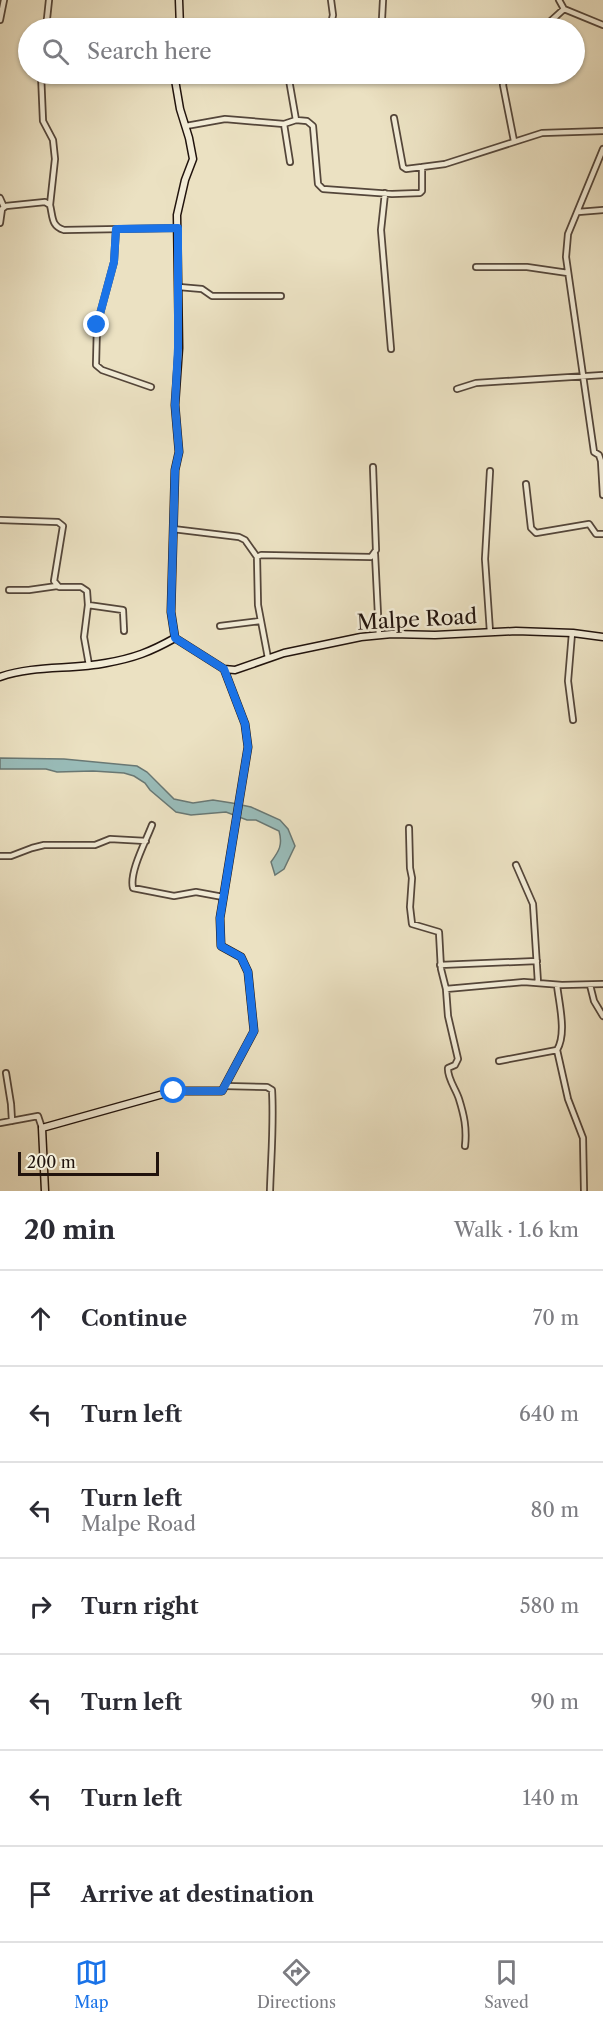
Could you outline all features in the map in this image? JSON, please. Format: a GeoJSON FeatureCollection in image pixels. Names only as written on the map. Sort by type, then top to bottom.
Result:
{"type":"FeatureCollection","features":[{"type":"Feature","properties":{"kind":"street"},"geometry":{"type":"LineString","coordinates":[[0,20],[4,0]]}},
{"type":"Feature","properties":{"kind":"street"},"geometry":{"type":"LineString","coordinates":[[47,18],[49,0]]}},
{"type":"Feature","properties":{"kind":"street"},"geometry":{"type":"LineString","coordinates":[[179,0],[180,18]]}},
{"type":"Feature","properties":{"kind":"street"},"geometry":{"type":"LineString","coordinates":[[331,0],[332,18]]}},
{"type":"Feature","properties":{"kind":"street"},"geometry":{"type":"LineString","coordinates":[[382,18],[383,0]]}},
{"type":"Feature","properties":{"kind":"street"},"geometry":{"type":"LineString","coordinates":[[559,0],[564,9],[603,25]]}},
{"type":"Feature","properties":{"kind":"street"},"geometry":{"type":"LineString","coordinates":[[554,18],[564,9]]}},
{"type":"Feature","properties":{"kind":"street"},"geometry":{"type":"LineString","coordinates":[[41,84],[42,121],[53,140],[55,159],[50,205],[53,223],[64,230],[178,228]]}},
{"type":"Feature","properties":{"kind":"street"},"geometry":{"type":"LineString","coordinates":[[42,1128],[174,1091],[222,1091],[254,1031],[248,972],[241,957],[221,946],[220,918],[248,747],[245,724],[224,669],[175,638],[171,612],[175,470],[179,452],[175,405],[179,287],[177,215],[185,180],[193,159],[176,84]]}},
{"type":"Feature","properties":{"kind":"street"},"geometry":{"type":"LineString","coordinates":[[290,84],[296,120]]}},
{"type":"Feature","properties":{"kind":"street"},"geometry":{"type":"LineString","coordinates":[[503,84],[514,141]]}},
{"type":"Feature","properties":{"kind":"street"},"geometry":{"type":"LineString","coordinates":[[394,118],[403,166],[406,169],[445,164],[548,131],[603,131]]}},
{"type":"Feature","properties":{"kind":"street"},"geometry":{"type":"LineString","coordinates":[[186,126],[225,119],[284,124],[296,120],[307,120],[313,126],[318,184],[323,189],[420,193],[423,188],[422,167]]}},
{"type":"Feature","properties":{"kind":"street"},"geometry":{"type":"LineString","coordinates":[[284,124],[290,162]]}},
{"type":"Feature","properties":{"kind":"street"},"geometry":{"type":"LineString","coordinates":[[603,149],[568,234],[566,257],[594,452],[599,454],[602,468],[603,493]]}},
{"type":"Feature","properties":{"kind":"street"},"geometry":{"type":"LineString","coordinates":[[385,193],[381,230],[391,349]]}},
{"type":"Feature","properties":{"kind":"street"},"geometry":{"type":"LineString","coordinates":[[0,198],[4,207],[0,223]]}},
{"type":"Feature","properties":{"kind":"street"},"geometry":{"type":"LineString","coordinates":[[4,207],[45,202],[50,205]]}},
{"type":"Feature","properties":{"kind":"street"},"geometry":{"type":"LineString","coordinates":[[578,212],[603,210]]}},
{"type":"Feature","properties":{"kind":"street"},"geometry":{"type":"LineString","coordinates":[[116,229],[114,262],[97,325],[96,365],[102,370],[151,387]]}},
{"type":"Feature","properties":{"kind":"street"},"geometry":{"type":"LineString","coordinates":[[476,267],[527,267],[568,273]]}},
{"type":"Feature","properties":{"kind":"street"},"geometry":{"type":"LineString","coordinates":[[179,287],[202,289],[212,296],[281,296]]}},
{"type":"Feature","properties":{"kind":"street"},"geometry":{"type":"LineString","coordinates":[[457,388],[476,383],[603,375]]}},
{"type":"Feature","properties":{"kind":"street"},"geometry":{"type":"LineString","coordinates":[[373,467],[379,635]]}},
{"type":"Feature","properties":{"kind":"street"},"geometry":{"type":"LineString","coordinates":[[490,471],[484,559],[490,632]]}},
{"type":"Feature","properties":{"kind":"street"},"geometry":{"type":"LineString","coordinates":[[526,484],[531,528],[536,533],[589,524],[596,534],[603,534]]}},
{"type":"Feature","properties":{"kind":"street"},"geometry":{"type":"LineString","coordinates":[[0,520],[62,523],[54,581],[57,586]]}},
{"type":"Feature","properties":{"kind":"street"},"geometry":{"type":"LineString","coordinates":[[173,529],[239,537],[245,540],[257,558],[260,621],[268,658]]}},
{"type":"Feature","properties":{"kind":"street"},"geometry":{"type":"LineString","coordinates":[[257,558],[261,555],[371,557],[375,554]]}},
{"type":"Feature","properties":{"kind":"street"},"geometry":{"type":"LineString","coordinates":[[9,590],[57,586],[84,588],[88,605],[84,637],[89,665]]}},
{"type":"Feature","properties":{"kind":"street"},"geometry":{"type":"LineString","coordinates":[[88,605],[123,610],[124,631]]}},
{"type":"Feature","properties":{"kind":"street"},"geometry":{"type":"LineString","coordinates":[[220,626],[260,621]]}},
{"type":"Feature","properties":{"kind":"street","name":"Malpe Road"},"geometry":{"type":"LineString","coordinates":[[224,669],[235,670],[268,658],[379,635],[490,632],[572,633],[603,636]]}},
{"type":"Feature","properties":{"kind":"street"},"geometry":{"type":"LineString","coordinates":[[572,633],[568,681],[573,720]]}},
{"type":"Feature","properties":{"kind":"street"},"geometry":{"type":"LineString","coordinates":[[0,677],[45,669],[104,664],[147,653],[175,638]]}},
{"type":"Feature","properties":{"kind":"street"},"geometry":{"type":"LineString","coordinates":[[152,825],[131,884],[133,888],[174,896],[196,892],[223,897]]}},
{"type":"Feature","properties":{"kind":"street"},"geometry":{"type":"LineString","coordinates":[[409,828],[412,878],[411,922],[439,932],[440,965],[458,1059],[455,1065],[448,1068],[447,1073],[457,1093],[466,1123],[465,1146]]}},
{"type":"Feature","properties":{"kind":"street"},"geometry":{"type":"LineString","coordinates":[[0,856],[11,856],[44,845],[95,845],[110,839],[146,841]]}},
{"type":"Feature","properties":{"kind":"street"},"geometry":{"type":"LineString","coordinates":[[516,865],[532,899],[538,983]]}},
{"type":"Feature","properties":{"kind":"street"},"geometry":{"type":"LineString","coordinates":[[440,965],[537,961]]}},
{"type":"Feature","properties":{"kind":"street"},"geometry":{"type":"LineString","coordinates":[[446,989],[524,982],[557,985],[603,984]]}},
{"type":"Feature","properties":{"kind":"street"},"geometry":{"type":"LineString","coordinates":[[557,985],[561,1031],[561,1041],[557,1050],[568,1099],[583,1138],[584,1190]]}},
{"type":"Feature","properties":{"kind":"street"},"geometry":{"type":"LineString","coordinates":[[590,985],[593,998],[603,1016]]}},
{"type":"Feature","properties":{"kind":"street"},"geometry":{"type":"LineString","coordinates":[[498,1061],[557,1050]]}},
{"type":"Feature","properties":{"kind":"street"},"geometry":{"type":"LineString","coordinates":[[6,1073],[12,1121]]}},
{"type":"Feature","properties":{"kind":"street"},"geometry":{"type":"LineString","coordinates":[[225,1086],[267,1087],[272,1090],[274,1130],[271,1143],[270,1191]]}},
{"type":"Feature","properties":{"kind":"street"},"geometry":{"type":"LineString","coordinates":[[0,1123],[39,1116],[42,1128],[45,1191]]}},
{"type":"Feature","properties":{"kind":"water"},"geometry":{"type":"Polygon","coordinates":[[[0,758],[64,759],[137,766],[147,772],[174,799],[193,803],[213,800],[232,803],[251,807],[280,820],[288,829],[295,846],[284,869],[275,875],[271,862],[280,848],[279,831],[256,820],[247,820],[226,812],[191,815],[176,812],[145,783],[124,773],[0,769],[0,758]]]}},
{"type":"Feature","properties":{"kind":"route"},"geometry":{"type":"LineString","coordinates":[[97,325],[114,262],[116,229],[178,228],[178,348],[175,405],[179,452],[175,470],[171,612],[175,638],[224,669],[245,724],[248,747],[220,918],[221,946],[241,957],[248,972],[254,1031],[222,1091],[174,1091]]}}]}
